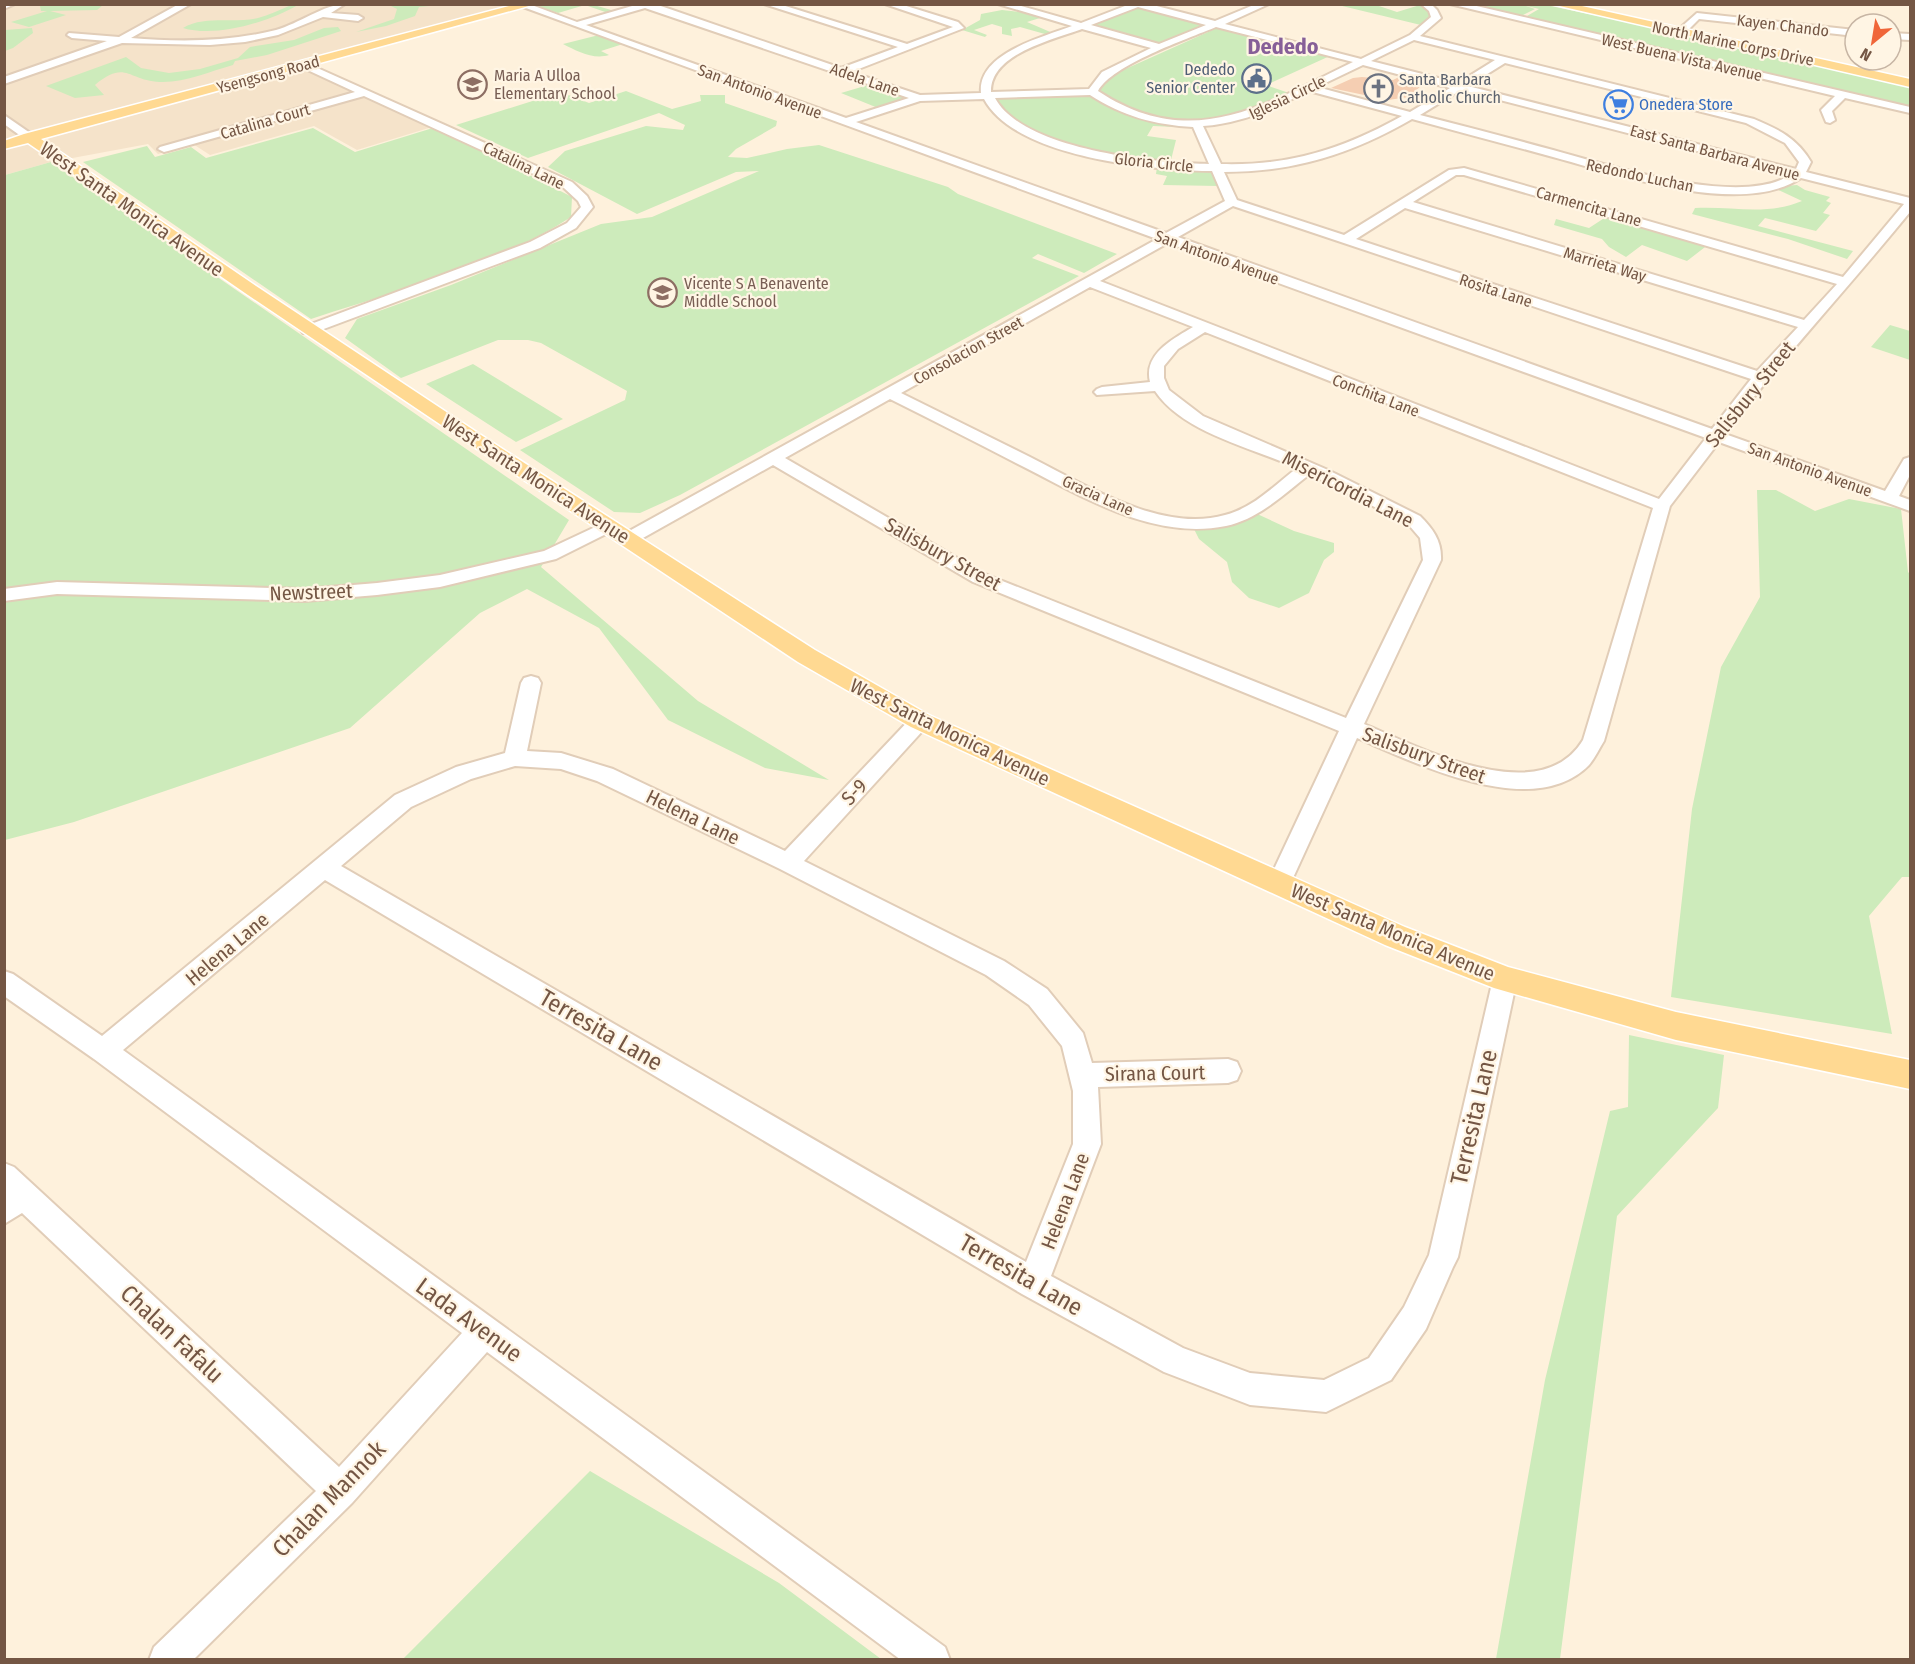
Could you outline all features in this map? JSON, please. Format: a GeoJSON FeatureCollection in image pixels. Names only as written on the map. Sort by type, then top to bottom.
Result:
{"type":"FeatureCollection","features":[{"type":"Feature","properties":{"kind":"main road","name":"North Marine Corps Drive"},"geometry":{"type":"LineString","coordinates":[[1556,4],[1685,29],[1911,83]]}},
{"type":"Feature","properties":{"kind":"main road"},"geometry":{"type":"LineString","coordinates":[[1581,4],[1685,29],[1911,76]]}},
{"type":"Feature","properties":{"kind":"main road","name":"Ysengsong Road"},"geometry":{"type":"LineString","coordinates":[[4,145],[524,5]]}},
{"type":"Feature","properties":{"kind":"main road","name":"West Santa Monica Avenue"},"geometry":{"type":"LineString","coordinates":[[30,137],[308,330],[826,669],[920,721],[1395,936],[1505,979],[1676,1026],[1911,1075]]}},
{"type":"Feature","properties":{"kind":"street"},"geometry":{"type":"LineString","coordinates":[[4,6],[11,4]]}},
{"type":"Feature","properties":{"kind":"street"},"geometry":{"type":"LineString","coordinates":[[4,81],[120,40],[187,4]]}},
{"type":"Feature","properties":{"kind":"street"},"geometry":{"type":"LineString","coordinates":[[72,35],[120,40],[202,43],[251,37],[292,28],[324,15],[341,4]]}},
{"type":"Feature","properties":{"kind":"street"},"geometry":{"type":"LineString","coordinates":[[768,4],[907,47]]}},
{"type":"Feature","properties":{"kind":"street"},"geometry":{"type":"LineString","coordinates":[[843,71],[959,27],[889,4]]}},
{"type":"Feature","properties":{"kind":"street"},"geometry":{"type":"LineString","coordinates":[[1002,4],[1160,48]]}},
{"type":"Feature","properties":{"kind":"street"},"geometry":{"type":"LineString","coordinates":[[1092,92],[1106,74],[1160,48],[1265,4]]}},
{"type":"Feature","properties":{"kind":"street","name":"Iglesia Circle"},"geometry":{"type":"LineString","coordinates":[[1092,92],[1107,104],[1125,113],[1151,120],[1197,124],[1238,119],[1413,37],[1436,18],[1433,10],[1425,4]]}},
{"type":"Feature","properties":{"kind":"street","name":"West Buena Vista Avenue"},"geometry":{"type":"LineString","coordinates":[[1454,4],[1911,110]]}},
{"type":"Feature","properties":{"kind":"street"},"geometry":{"type":"LineString","coordinates":[[1685,29],[1697,16],[1703,4]]}},
{"type":"Feature","properties":{"kind":"street","name":"San Antonio Avenue"},"geometry":{"type":"LineString","coordinates":[[524,5],[1911,506]]}},
{"type":"Feature","properties":{"kind":"street"},"geometry":{"type":"LineString","coordinates":[[578,25],[649,5]]}},
{"type":"Feature","properties":{"kind":"street","name":"Adela Lane"},"geometry":{"type":"LineString","coordinates":[[649,5],[918,98],[1092,92]]}},
{"type":"Feature","properties":{"kind":"street"},"geometry":{"type":"LineString","coordinates":[[987,94],[985,91],[991,70],[1015,51],[1138,5]]}},
{"type":"Feature","properties":{"kind":"street","name":"East Santa Barbara Avenue"},"geometry":{"type":"LineString","coordinates":[[1138,5],[1911,203]]}},
{"type":"Feature","properties":{"kind":"street"},"geometry":{"type":"LineString","coordinates":[[324,15],[358,18]]}},
{"type":"Feature","properties":{"kind":"street","name":"Kayen Chando"},"geometry":{"type":"LineString","coordinates":[[1697,16],[1843,32]]}},
{"type":"Feature","properties":{"kind":"street"},"geometry":{"type":"LineString","coordinates":[[1413,37],[1750,121],[1779,133],[1798,147],[1805,162],[1799,174]]}},
{"type":"Feature","properties":{"kind":"street"},"geometry":{"type":"LineString","coordinates":[[193,57],[202,43]]}},
{"type":"Feature","properties":{"kind":"street","name":"Gloria Circle"},"geometry":{"type":"LineString","coordinates":[[987,94],[999,114],[1034,136],[1087,154],[1154,165],[1217,168],[1292,163],[1345,149],[1410,116],[1505,59]]}},
{"type":"Feature","properties":{"kind":"street","name":"Catalina Lane"},"geometry":{"type":"LineString","coordinates":[[304,65],[568,185],[583,199],[587,207],[582,217],[564,230],[535,245],[308,330]]}},
{"type":"Feature","properties":{"kind":"street","name":"Redondo Luchan"},"geometry":{"type":"LineString","coordinates":[[1308,88],[1667,184],[1709,189],[1748,189],[1779,184],[1799,174]]}},
{"type":"Feature","properties":{"kind":"street","name":"Catalina Court"},"geometry":{"type":"LineString","coordinates":[[164,149],[366,92]]}},
{"type":"Feature","properties":{"kind":"street"},"geometry":{"type":"LineString","coordinates":[[1830,120],[1826,110],[1843,94]]}},
{"type":"Feature","properties":{"kind":"street"},"geometry":{"type":"LineString","coordinates":[[846,122],[918,98]]}},
{"type":"Feature","properties":{"kind":"street"},"geometry":{"type":"LineString","coordinates":[[4,118],[30,137]]}},
{"type":"Feature","properties":{"kind":"street"},"geometry":{"type":"LineString","coordinates":[[1197,124],[1232,202]]}},
{"type":"Feature","properties":{"kind":"street","name":"Carmencita Lane"},"geometry":{"type":"LineString","coordinates":[[1345,240],[1452,172],[1471,172],[1846,282]]}},
{"type":"Feature","properties":{"kind":"street","name":"Consolacion Street"},"geometry":{"type":"LineString","coordinates":[[628,539],[1232,202]]}},
{"type":"Feature","properties":{"kind":"street","name":"Rosita Lane"},"geometry":{"type":"LineString","coordinates":[[1232,202],[1760,378]]}},
{"type":"Feature","properties":{"kind":"street","name":"Marrieta Way"},"geometry":{"type":"LineString","coordinates":[[1403,203],[1807,325]]}},
{"type":"Feature","properties":{"kind":"street","name":"Salisbury Street"},"geometry":{"type":"LineString","coordinates":[[774,458],[979,578],[1456,770],[1491,780],[1526,781],[1557,774],[1580,760],[1593,741],[1662,506],[1670,493],[1717,436],[1760,378],[1846,282],[1911,203]]}},
{"type":"Feature","properties":{"kind":"street","name":"Conchita Lane"},"geometry":{"type":"LineString","coordinates":[[1090,282],[1202,328],[1662,506]]}},
{"type":"Feature","properties":{"kind":"street"},"geometry":{"type":"LineString","coordinates":[[1102,392],[1159,386],[1155,374],[1158,362],[1167,350],[1202,328]]}},
{"type":"Feature","properties":{"kind":"street","name":"Misericordia Lane"},"geometry":{"type":"LineString","coordinates":[[1159,386],[1171,401],[1201,421],[1308,467],[1414,520],[1424,529],[1434,546],[1432,560],[1279,884]]}},
{"type":"Feature","properties":{"kind":"street","name":"Gracia Lane"},"geometry":{"type":"LineString","coordinates":[[890,393],[1113,505],[1166,520],[1195,524],[1246,514],[1308,467]]}},
{"type":"Feature","properties":{"kind":"street"},"geometry":{"type":"LineString","coordinates":[[1889,498],[1911,462]]}},
{"type":"Feature","properties":{"kind":"street","name":"Newstreet"},"geometry":{"type":"LineString","coordinates":[[4,594],[57,588],[305,595],[377,590],[440,580],[550,555],[608,526]]}},
{"type":"Feature","properties":{"kind":"street"},"geometry":{"type":"LineString","coordinates":[[514,758],[531,683]]}},
{"type":"Feature","properties":{"kind":"street","name":"S-9"},"geometry":{"type":"LineString","coordinates":[[788,863],[920,721]]}},
{"type":"Feature","properties":{"kind":"street","name":"Helena Lane"},"geometry":{"type":"LineString","coordinates":[[104,1051],[403,801],[464,773],[514,758],[561,761],[605,776],[788,863],[995,968],[1038,997],[1074,1041],[1086,1091],[1087,1144],[1033,1283]]}},
{"type":"Feature","properties":{"kind":"street","name":"Terresita Lane"},"geometry":{"type":"LineString","coordinates":[[324,868],[1033,1283],[1175,1361],[1250,1389],[1326,1396],[1380,1369],[1415,1318],[1443,1257],[1505,979]]}},
{"type":"Feature","properties":{"kind":"street","name":"Lada Avenue"},"geometry":{"type":"LineString","coordinates":[[4,982],[104,1051],[932,1659]]}},
{"type":"Feature","properties":{"kind":"street","name":"Sirana Court"},"geometry":{"type":"LineString","coordinates":[[1082,1075],[1228,1071]]}},
{"type":"Feature","properties":{"kind":"street","name":"Chalan Fafalu"},"geometry":{"type":"LineString","coordinates":[[11,1194],[340,1491]]}},
{"type":"Feature","properties":{"kind":"street","name":"Chalan Mannok"},"geometry":{"type":"LineString","coordinates":[[167,1659],[340,1491],[484,1332]]}},
{"type":"Feature","properties":{"kind":"shaded area"},"geometry":{"type":"Polygon","coordinates":[[[5,5],[511,5],[295,64],[432,127],[357,150],[314,126],[210,155],[193,144],[158,154],[148,144],[51,162],[5,175],[5,5]]]}},
{"type":"Feature","properties":{"kind":"green space"},"geometry":{"type":"Polygon","coordinates":[[[49,4],[103,5],[97,10],[50,11],[66,15],[29,27],[11,22],[47,11],[41,11],[40,6],[49,4]]]}},
{"type":"Feature","properties":{"kind":"green space"},"geometry":{"type":"Polygon","coordinates":[[[538,4],[594,5],[618,12],[611,14],[585,5],[558,13],[534,5],[538,4]]]}},
{"type":"Feature","properties":{"kind":"green space"},"geometry":{"type":"Polygon","coordinates":[[[285,5],[298,5],[242,27],[211,31],[183,28],[201,22],[258,18],[289,6],[285,5]]]}},
{"type":"Feature","properties":{"kind":"green space"},"geometry":{"type":"Polygon","coordinates":[[[389,5],[439,5],[419,7],[415,16],[386,26],[356,32],[394,19],[397,9],[389,5]]]}},
{"type":"Feature","properties":{"kind":"green space"},"geometry":{"type":"Polygon","coordinates":[[[1338,5],[1376,5],[1397,12],[1420,5],[1428,10],[1431,17],[1425,26],[1338,5]]]}},
{"type":"Feature","properties":{"kind":"green space"},"geometry":{"type":"Polygon","coordinates":[[[1472,5],[1523,5],[1535,9],[1521,16],[1472,5]]]}},
{"type":"Feature","properties":{"kind":"green space"},"geometry":{"type":"Polygon","coordinates":[[[1523,5],[1546,5],[1818,62],[1843,68],[1843,72],[1858,72],[1910,85],[1910,107],[1522,19],[1539,9],[1523,5]]]}},
{"type":"Feature","properties":{"kind":"green space"},"geometry":{"type":"Polygon","coordinates":[[[1138,7],[1207,25],[1157,45],[1088,26],[1138,7]]]}},
{"type":"Feature","properties":{"kind":"green space"},"geometry":{"type":"Polygon","coordinates":[[[1002,10],[1028,13],[1040,18],[1027,22],[1055,34],[1052,36],[1020,27],[1011,29],[1012,36],[1002,34],[1002,27],[992,24],[974,30],[987,35],[985,37],[962,30],[980,20],[981,14],[1002,10]]]}},
{"type":"Feature","properties":{"kind":"green space"},"geometry":{"type":"Polygon","coordinates":[[[338,27],[341,31],[267,55],[235,61],[233,65],[178,81],[149,81],[127,73],[114,73],[95,85],[104,95],[75,98],[46,86],[126,57],[141,68],[169,73],[200,69],[238,58],[250,47],[294,40],[324,28],[338,27]]]}},
{"type":"Feature","properties":{"kind":"green space"},"geometry":{"type":"Polygon","coordinates":[[[32,28],[33,33],[13,48],[5,51],[5,30],[32,28]]]}},
{"type":"Feature","properties":{"kind":"green space"},"geometry":{"type":"Polygon","coordinates":[[[1217,28],[1332,55],[1266,85],[1289,93],[1248,112],[1217,119],[1181,121],[1163,119],[1129,110],[1100,92],[1101,84],[1112,75],[1217,28]]]}},
{"type":"Feature","properties":{"kind":"green space"},"geometry":{"type":"Polygon","coordinates":[[[599,35],[623,44],[601,51],[609,55],[597,56],[585,54],[563,44],[599,35]]]}},
{"type":"Feature","properties":{"kind":"green space"},"geometry":{"type":"Polygon","coordinates":[[[875,83],[912,97],[878,108],[841,93],[875,83]]]}},
{"type":"Feature","properties":{"kind":"green space"},"geometry":{"type":"Polygon","coordinates":[[[626,91],[672,109],[701,101],[700,95],[725,95],[725,103],[777,121],[776,126],[736,149],[728,157],[747,158],[819,145],[948,187],[958,194],[1117,254],[1084,273],[1038,254],[1032,258],[1079,276],[680,495],[640,513],[614,512],[520,450],[625,400],[627,391],[541,343],[528,340],[498,340],[401,378],[345,338],[357,319],[451,285],[601,224],[652,217],[759,171],[736,172],[637,214],[548,167],[565,151],[646,126],[683,130],[685,125],[659,113],[528,158],[456,125],[561,92],[589,103],[626,91]]]}},
{"type":"Feature","properties":{"kind":"green space"},"geometry":{"type":"Polygon","coordinates":[[[1091,93],[1131,115],[1177,123],[1176,127],[1153,126],[1147,136],[1176,140],[1171,160],[1132,161],[1060,144],[1037,135],[1003,115],[991,95],[1091,93]]]}},
{"type":"Feature","properties":{"kind":"green space"},"geometry":{"type":"Polygon","coordinates":[[[436,127],[572,197],[571,217],[542,234],[479,263],[311,319],[83,162],[147,146],[155,157],[191,147],[206,158],[313,128],[355,152],[436,127]]]}},
{"type":"Feature","properties":{"kind":"green space"},"geometry":{"type":"Polygon","coordinates":[[[51,162],[569,520],[541,567],[698,701],[829,780],[765,768],[668,720],[599,628],[527,589],[480,613],[350,728],[74,822],[5,840],[5,175],[51,162]]]}},
{"type":"Feature","properties":{"kind":"green space"},"geometry":{"type":"Polygon","coordinates":[[[1157,167],[1212,170],[1218,186],[1163,185],[1167,176],[1156,174],[1157,167]]]}},
{"type":"Feature","properties":{"kind":"green space"},"geometry":{"type":"Polygon","coordinates":[[[1797,185],[1805,190],[1830,197],[1826,201],[1831,203],[1823,213],[1830,215],[1816,231],[1765,218],[1758,226],[1853,251],[1847,259],[1788,239],[1692,214],[1695,208],[1762,209],[1789,206],[1802,201],[1772,187],[1797,185]]]}},
{"type":"Feature","properties":{"kind":"green space"},"geometry":{"type":"Polygon","coordinates":[[[1609,215],[1709,244],[1687,261],[1642,245],[1626,257],[1609,247],[1602,239],[1554,225],[1556,219],[1589,228],[1609,215]]]}},
{"type":"Feature","properties":{"kind":"green space"},"geometry":{"type":"Polygon","coordinates":[[[1890,325],[1910,331],[1910,360],[1871,347],[1890,325]]]}},
{"type":"Feature","properties":{"kind":"green space"},"geometry":{"type":"Polygon","coordinates":[[[473,364],[563,419],[516,442],[426,384],[473,364]]]}},
{"type":"Feature","properties":{"kind":"green space"},"geometry":{"type":"Polygon","coordinates":[[[1757,490],[1776,490],[1815,511],[1849,499],[1901,509],[1910,574],[1910,877],[1902,877],[1869,916],[1892,1034],[1671,997],[1692,809],[1721,667],[1760,597],[1757,490]]]}},
{"type":"Feature","properties":{"kind":"green space"},"geometry":{"type":"Polygon","coordinates":[[[1255,513],[1294,531],[1334,543],[1334,552],[1324,560],[1309,593],[1279,608],[1249,598],[1232,582],[1227,562],[1199,539],[1192,525],[1255,513]]]}},
{"type":"Feature","properties":{"kind":"green space"},"geometry":{"type":"Polygon","coordinates":[[[1629,1035],[1724,1055],[1718,1108],[1617,1216],[1560,1659],[1496,1659],[1545,1380],[1610,1111],[1628,1107],[1629,1035]]]}},
{"type":"Feature","properties":{"kind":"green space"},"geometry":{"type":"Polygon","coordinates":[[[590,1471],[779,1583],[881,1659],[403,1659],[590,1471]]]}},
{"type":"Feature","properties":{"kind":"building","name":"Santa Barbara Catholic Church"},"geometry":{"type":"Polygon","coordinates":[[[1399,77],[1424,83],[1409,97],[1388,100],[1331,88],[1353,78],[1393,80],[1399,77]]]}},
{"type":"Feature","properties":{"kind":"place","name":"Dededo Senior Center"},"geometry":{"type":"Point","coordinates":[1256,78]}},
{"type":"Feature","properties":{"kind":"place","name":"Maria A Ulloa Elementary School"},"geometry":{"type":"Point","coordinates":[473,84]}},
{"type":"Feature","properties":{"kind":"place","name":"Santa Barbara Catholic Church"},"geometry":{"type":"Point","coordinates":[1378,88]}},
{"type":"Feature","properties":{"kind":"place","name":"Onedera Store"},"geometry":{"type":"Point","coordinates":[1618,104]}},
{"type":"Feature","properties":{"kind":"place","name":"Vicente S A Benavente Middle School"},"geometry":{"type":"Point","coordinates":[663,292]}},
{"type":"Feature","properties":{"kind":"district","name":"Dededo"},"geometry":{"type":"Point","coordinates":[1283,46]}}]}
